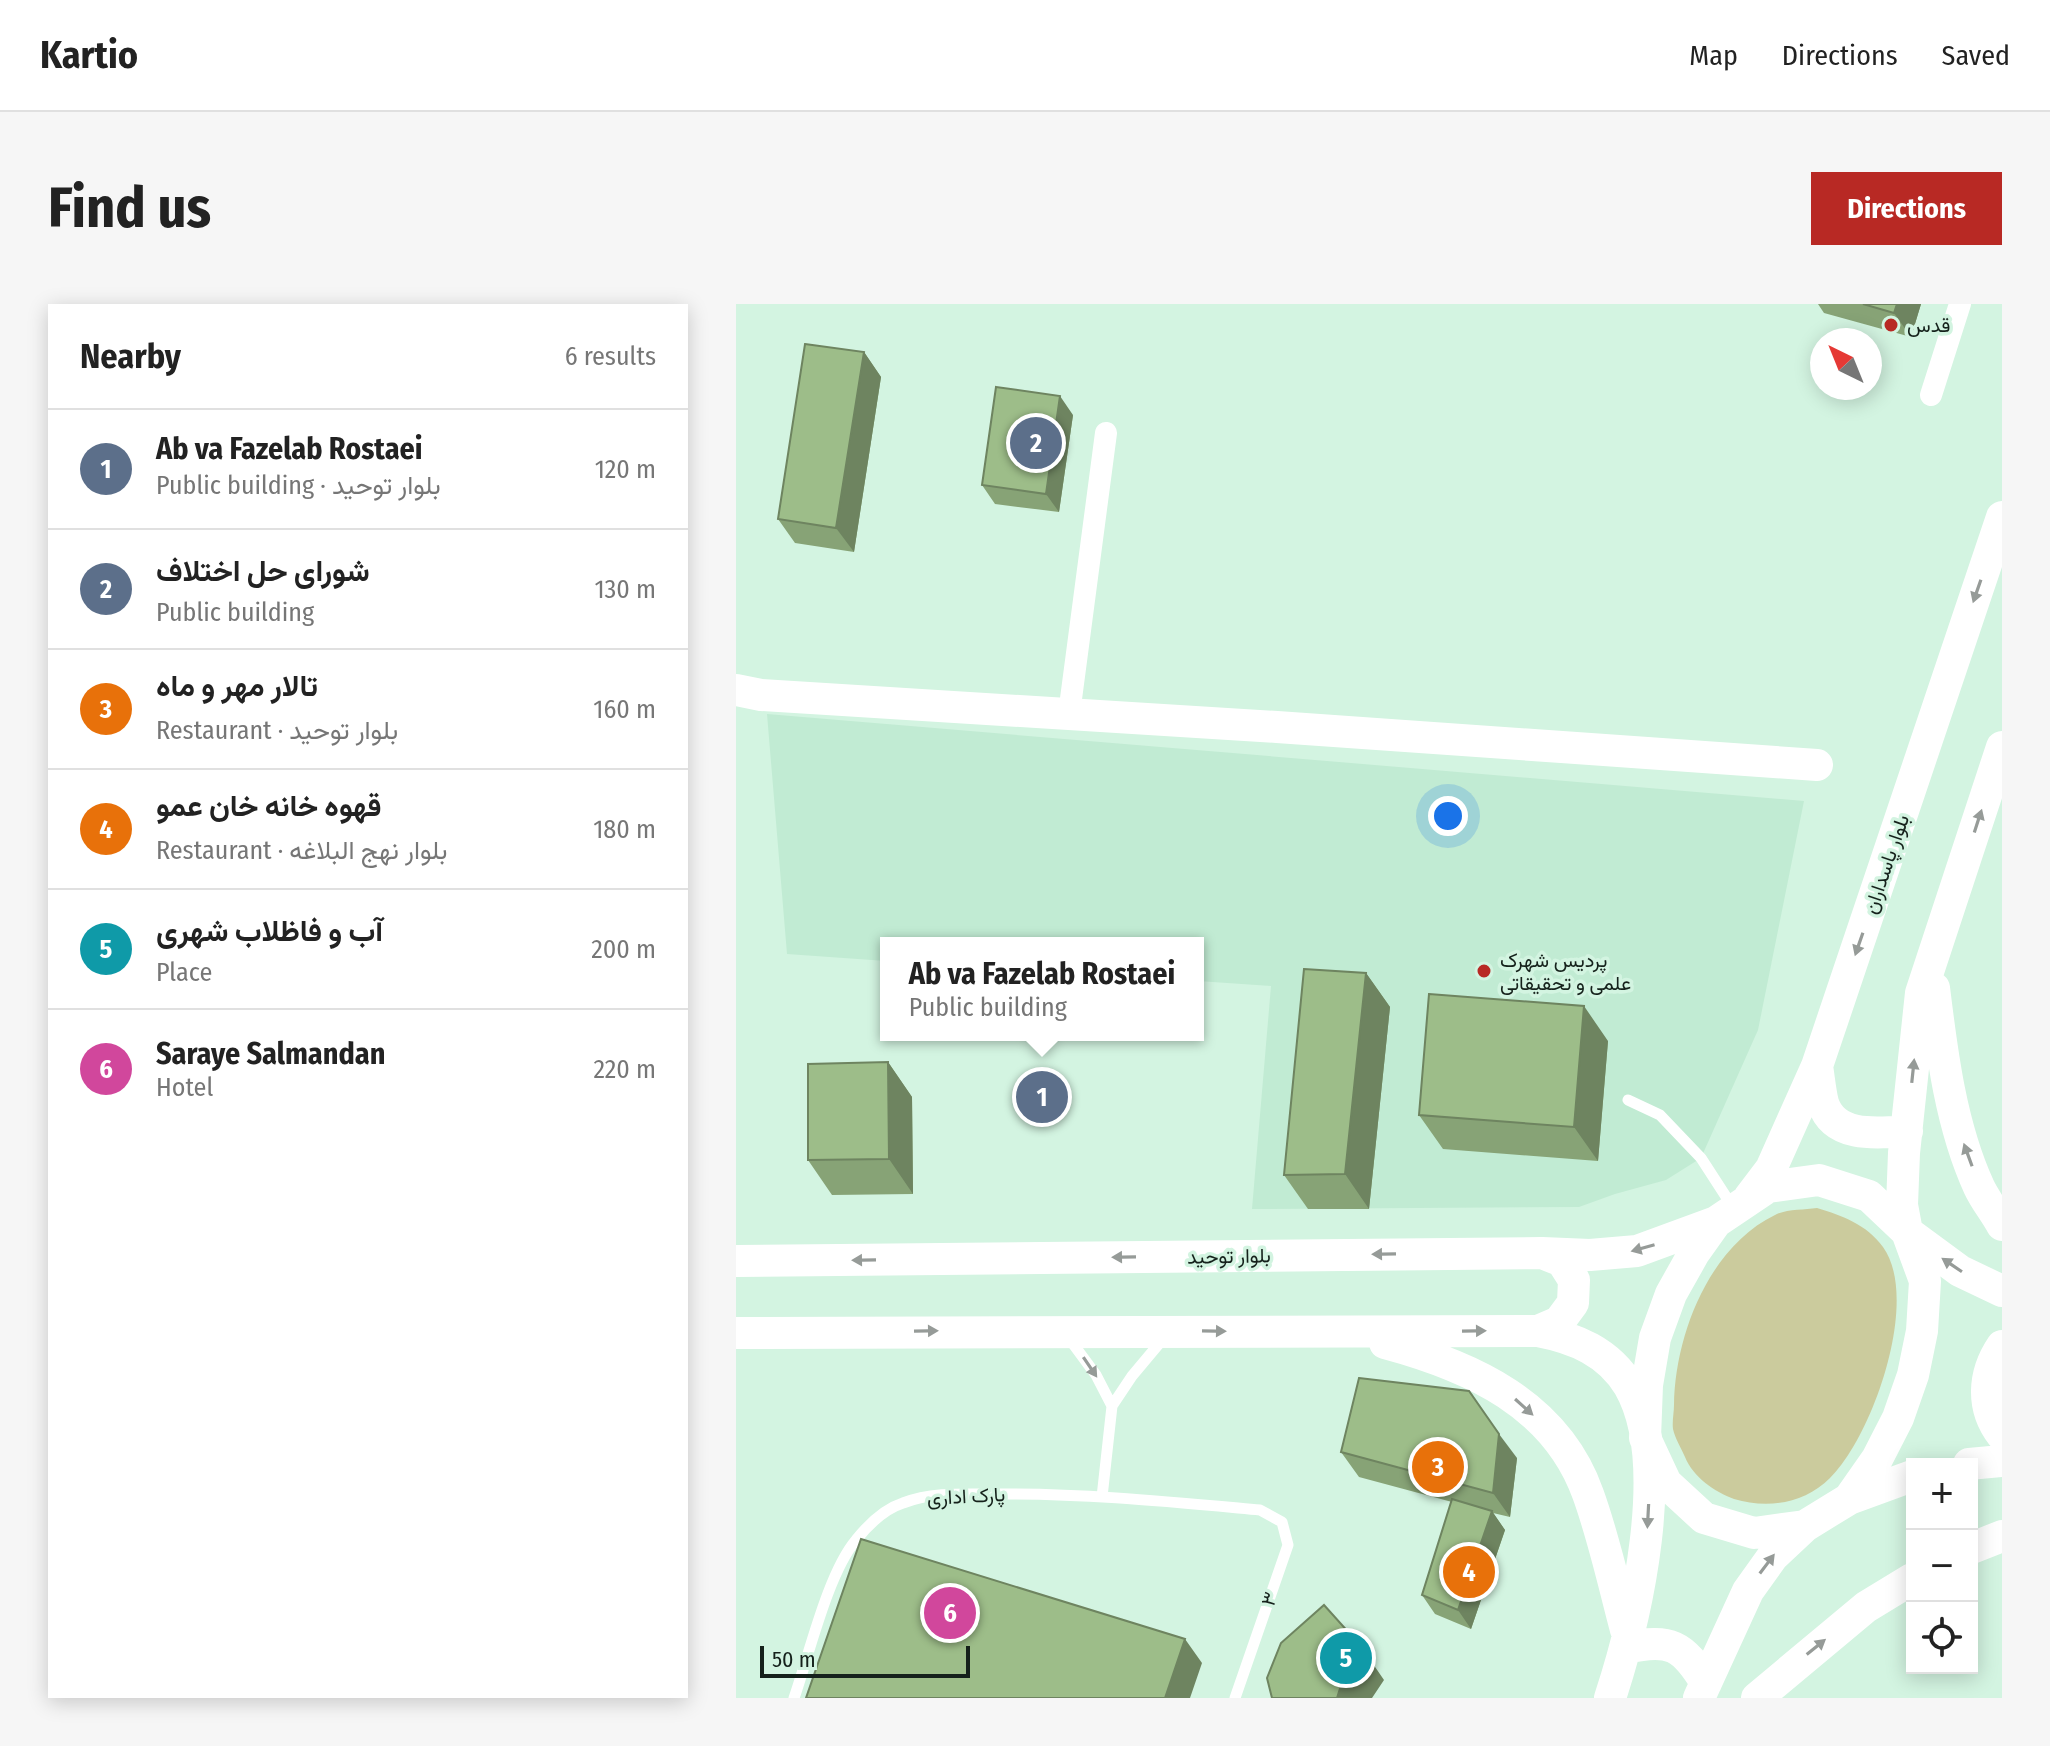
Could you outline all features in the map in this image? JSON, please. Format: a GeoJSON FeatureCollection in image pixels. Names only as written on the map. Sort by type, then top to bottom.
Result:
{"type":"FeatureCollection","features":[{"type":"Feature","properties":{"kind":"main road","name":"بلوار پاسداران"},"geometry":{"type":"LineString","coordinates":[[1645,1438],[1647,1385],[1655,1338],[1671,1294],[1694,1253],[1771,1169],[1817,1066],[2002,517]]}},
{"type":"Feature","properties":{"kind":"main road"},"geometry":{"type":"LineString","coordinates":[[736,690],[761,695],[1817,765]]}},
{"type":"Feature","properties":{"kind":"main road"},"geometry":{"type":"LineString","coordinates":[[1849,1499],[1877,1459],[1891,1432],[1913,1375],[1922,1331],[1925,1281],[1907,1232],[1902,1205],[1904,1153],[1921,993],[2002,747]]}},
{"type":"Feature","properties":{"kind":"main road"},"geometry":{"type":"LineString","coordinates":[[1931,962],[1941,1040],[1960,1133],[1980,1188],[2002,1225]]}},
{"type":"Feature","properties":{"kind":"main road"},"geometry":{"type":"LineString","coordinates":[[1817,1066],[1824,1107],[1835,1121],[1850,1130],[1871,1134],[1907,1131]]}},
{"type":"Feature","properties":{"kind":"main road","name":"بلوار توحید"},"geometry":{"type":"LineString","coordinates":[[736,1261],[1590,1255],[1637,1251],[1732,1211],[1768,1187],[1819,1180],[1869,1196],[1907,1232],[1960,1271],[2002,1291]]}},
{"type":"Feature","properties":{"kind":"main road"},"geometry":{"type":"LineString","coordinates":[[1538,1331],[1559,1322],[1573,1303],[1574,1280],[1562,1261],[1542,1253]]}},
{"type":"Feature","properties":{"kind":"main road"},"geometry":{"type":"LineString","coordinates":[[736,1333],[1538,1331],[1565,1336],[1590,1347],[1611,1364],[1628,1386],[1640,1411],[1645,1438],[1649,1520],[1628,1644],[1610,1698]]}},
{"type":"Feature","properties":{"kind":"main road"},"geometry":{"type":"LineString","coordinates":[[1351,1333],[1424,1353],[1469,1370],[1511,1394],[1544,1424],[1569,1455],[1587,1492],[1628,1644]]}},
{"type":"Feature","properties":{"kind":"main road"},"geometry":{"type":"LineString","coordinates":[[2002,1346],[1990,1368],[1986,1390],[1989,1412],[2002,1435]]}},
{"type":"Feature","properties":{"kind":"main road"},"geometry":{"type":"LineString","coordinates":[[1645,1438],[1666,1483],[1704,1518],[1754,1533],[1805,1526]]}},
{"type":"Feature","properties":{"kind":"main road"},"geometry":{"type":"LineString","coordinates":[[1978,1463],[2002,1461]]}},
{"type":"Feature","properties":{"kind":"main road"},"geometry":{"type":"LineString","coordinates":[[1703,1690],[1748,1591],[1773,1556],[1805,1526],[1849,1499],[1906,1478]]}},
{"type":"Feature","properties":{"kind":"main road"},"geometry":{"type":"LineString","coordinates":[[1978,1546],[2002,1536]]}},
{"type":"Feature","properties":{"kind":"main road"},"geometry":{"type":"LineString","coordinates":[[1757,1698],[1866,1607],[1906,1583]]}},
{"type":"Feature","properties":{"kind":"main road"},"geometry":{"type":"LineString","coordinates":[[1628,1644],[1654,1642],[1676,1646],[1692,1659],[1703,1690]]}},
{"type":"Feature","properties":{"kind":"street"},"geometry":{"type":"LineString","coordinates":[[1931,395],[1960,304]]}},
{"type":"Feature","properties":{"kind":"street"},"geometry":{"type":"LineString","coordinates":[[1069,714],[1106,433]]}},
{"type":"Feature","properties":{"kind":"lane"},"geometry":{"type":"LineString","coordinates":[[1628,1100],[1660,1115],[1701,1158],[1732,1211]]}},
{"type":"Feature","properties":{"kind":"lane"},"geometry":{"type":"LineString","coordinates":[[1062,1330],[1096,1375],[1112,1406]]}},
{"type":"Feature","properties":{"kind":"lane"},"geometry":{"type":"LineString","coordinates":[[1102,1497],[1112,1406],[1140,1365],[1168,1332]]}},
{"type":"Feature","properties":{"kind":"lane","name":"پارک اداری"},"geometry":{"type":"LineString","coordinates":[[794,1698],[838,1566],[875,1519],[901,1503],[936,1495],[1102,1497],[1260,1510]]}},
{"type":"Feature","properties":{"kind":"lane","name":"۳"},"geometry":{"type":"LineString","coordinates":[[1235,1698],[1288,1545],[1282,1522],[1260,1510]]}},
{"type":"Feature","properties":{"kind":"shaded area","name":"پردیس شهرک علمی و تحقیقاتی"},"geometry":{"type":"Polygon","coordinates":[[[767,714],[1804,801],[1758,1030],[1701,1158],[1666,1180],[1579,1207],[1252,1209],[1271,986],[1204,981],[1204,937],[880,937],[880,961],[787,954],[767,714]]]}},
{"type":"Feature","properties":{"kind":"shaded area"},"geometry":{"type":"Polygon","coordinates":[[[1817,1208],[1845,1218],[1869,1232],[1883,1247],[1893,1270],[1897,1300],[1886,1367],[1861,1432],[1846,1458],[1820,1487],[1797,1499],[1772,1504],[1734,1499],[1699,1477],[1675,1436],[1673,1420],[1681,1350],[1700,1296],[1732,1248],[1752,1229],[1779,1213],[1817,1208]]]}},
{"type":"Feature","properties":{"kind":"building"},"geometry":{"type":"Polygon","coordinates":[[[1863,304],[1897,304],[1894,313],[1863,304]]]}},
{"type":"Feature","properties":{"kind":"building"},"geometry":{"type":"Polygon","coordinates":[[[805,344],[864,352],[836,528],[778,519],[805,344]]]}},
{"type":"Feature","properties":{"kind":"building"},"geometry":{"type":"Polygon","coordinates":[[[996,387],[1060,396],[1046,494],[982,485],[996,387]]]}},
{"type":"Feature","properties":{"kind":"building"},"geometry":{"type":"Polygon","coordinates":[[[1304,969],[1366,973],[1345,1174],[1284,1175],[1304,969]]]}},
{"type":"Feature","properties":{"kind":"building"},"geometry":{"type":"Polygon","coordinates":[[[1429,994],[1584,1006],[1574,1127],[1419,1115],[1429,994]]]}},
{"type":"Feature","properties":{"kind":"building"},"geometry":{"type":"Polygon","coordinates":[[[888,1062],[889,1159],[808,1160],[808,1064],[888,1062]]]}},
{"type":"Feature","properties":{"kind":"building"},"geometry":{"type":"Polygon","coordinates":[[[1359,1378],[1469,1391],[1499,1434],[1493,1493],[1341,1452],[1359,1378]]]}},
{"type":"Feature","properties":{"kind":"building"},"geometry":{"type":"Polygon","coordinates":[[[1452,1499],[1492,1511],[1458,1610],[1422,1595],[1452,1499]]]}},
{"type":"Feature","properties":{"kind":"building"},"geometry":{"type":"Polygon","coordinates":[[[861,1539],[1185,1639],[1165,1698],[806,1698],[861,1539]]]}},
{"type":"Feature","properties":{"kind":"building"},"geometry":{"type":"Polygon","coordinates":[[[1324,1605],[1360,1645],[1348,1663],[1337,1698],[1272,1698],[1267,1678],[1281,1643],[1324,1605]]]}},
{"type":"Feature","properties":{"kind":"place","name":"قدس"},"geometry":{"type":"Point","coordinates":[1891,325]}},
{"type":"Feature","properties":{"kind":"place","name":"شورای حل اختلاف"},"geometry":{"type":"Point","coordinates":[1036,443]}},
{"type":"Feature","properties":{"kind":"place","name":"پردیس شهرک علمی و تحقیقاتی"},"geometry":{"type":"Point","coordinates":[1484,971]}},
{"type":"Feature","properties":{"kind":"place","name":"Ab va Fazelab Rostaei"},"geometry":{"type":"Point","coordinates":[1042,1097]}},
{"type":"Feature","properties":{"kind":"place","name":"تالار مهر و ماه"},"geometry":{"type":"Point","coordinates":[1438,1467]}},
{"type":"Feature","properties":{"kind":"place","name":"قهوه خانه خان عمو"},"geometry":{"type":"Point","coordinates":[1469,1572]}},
{"type":"Feature","properties":{"kind":"place","name":"Saraye Salmandan"},"geometry":{"type":"Point","coordinates":[950,1613]}},
{"type":"Feature","properties":{"kind":"place","name":"آب و فاظلاب شهری"},"geometry":{"type":"Point","coordinates":[1346,1658]}}]}
